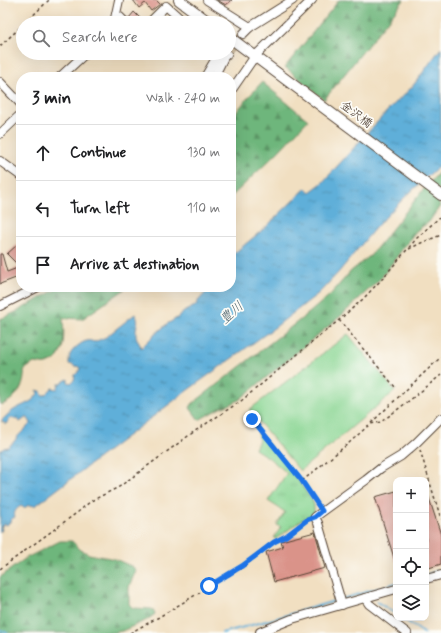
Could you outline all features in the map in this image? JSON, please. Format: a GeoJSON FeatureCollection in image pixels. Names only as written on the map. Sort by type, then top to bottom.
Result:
{"type":"FeatureCollection","features":[{"type":"Feature","properties":{"kind":"main road"},"geometry":{"type":"LineString","coordinates":[[179,0],[201,16]]}},
{"type":"Feature","properties":{"kind":"main road","name":"金沢橋"},"geometry":{"type":"LineString","coordinates":[[236,42],[441,195]]}},
{"type":"Feature","properties":{"kind":"street"},"geometry":{"type":"LineString","coordinates":[[116,16],[119,0]]}},
{"type":"Feature","properties":{"kind":"street"},"geometry":{"type":"LineString","coordinates":[[207,0],[232,16]]}},
{"type":"Feature","properties":{"kind":"street"},"geometry":{"type":"LineString","coordinates":[[243,34],[250,27],[293,0]]}},
{"type":"Feature","properties":{"kind":"street"},"geometry":{"type":"LineString","coordinates":[[236,84],[255,56],[312,0]]}},
{"type":"Feature","properties":{"kind":"street"},"geometry":{"type":"LineString","coordinates":[[155,16],[166,6],[177,16]]}},
{"type":"Feature","properties":{"kind":"street"},"geometry":{"type":"LineString","coordinates":[[236,18],[250,27]]}},
{"type":"Feature","properties":{"kind":"street"},"geometry":{"type":"LineString","coordinates":[[65,72],[78,60]]}},
{"type":"Feature","properties":{"kind":"street"},"geometry":{"type":"LineString","coordinates":[[209,72],[218,60]]}},
{"type":"Feature","properties":{"kind":"street"},"geometry":{"type":"LineString","coordinates":[[216,72],[220,60]]}},
{"type":"Feature","properties":{"kind":"street"},"geometry":{"type":"LineString","coordinates":[[0,82],[16,99]]}},
{"type":"Feature","properties":{"kind":"street"},"geometry":{"type":"LineString","coordinates":[[0,134],[16,119]]}},
{"type":"Feature","properties":{"kind":"street"},"geometry":{"type":"LineString","coordinates":[[0,161],[16,172]]}},
{"type":"Feature","properties":{"kind":"street"},"geometry":{"type":"LineString","coordinates":[[0,306],[28,292]]}},
{"type":"Feature","properties":{"kind":"street"},"geometry":{"type":"LineString","coordinates":[[342,604],[315,517],[381,468],[401,456],[441,418]]}},
{"type":"Feature","properties":{"kind":"street"},"geometry":{"type":"LineString","coordinates":[[429,578],[441,575]]}},
{"type":"Feature","properties":{"kind":"street"},"geometry":{"type":"LineString","coordinates":[[260,633],[265,629],[292,619],[393,590]]}},
{"type":"Feature","properties":{"kind":"street"},"geometry":{"type":"LineString","coordinates":[[365,598],[369,604],[407,633]]}},
{"type":"Feature","properties":{"kind":"path"},"geometry":{"type":"LineString","coordinates":[[32,16],[49,0]]}},
{"type":"Feature","properties":{"kind":"path"},"geometry":{"type":"LineString","coordinates":[[0,46],[16,31]]}},
{"type":"Feature","properties":{"kind":"path"},"geometry":{"type":"LineString","coordinates":[[0,569],[91,501],[119,487],[241,401],[364,299],[417,238],[441,216]]}},
{"type":"Feature","properties":{"kind":"path"},"geometry":{"type":"LineString","coordinates":[[407,250],[441,235]]}},
{"type":"Feature","properties":{"kind":"path"},"geometry":{"type":"LineString","coordinates":[[339,320],[395,387]]}},
{"type":"Feature","properties":{"kind":"path"},"geometry":{"type":"LineString","coordinates":[[302,481],[349,443],[441,357]]}},
{"type":"Feature","properties":{"kind":"path"},"geometry":{"type":"LineString","coordinates":[[370,424],[381,422],[441,375]]}},
{"type":"Feature","properties":{"kind":"path"},"geometry":{"type":"LineString","coordinates":[[252,419],[302,481],[322,511]]}},
{"type":"Feature","properties":{"kind":"path"},"geometry":{"type":"LineString","coordinates":[[416,443],[420,447],[441,519]]}},
{"type":"Feature","properties":{"kind":"path"},"geometry":{"type":"LineString","coordinates":[[130,633],[242,566],[274,542],[286,536],[307,520],[315,517]]}},
{"type":"Feature","properties":{"kind":"green space"},"geometry":{"type":"Polygon","coordinates":[[[339,0],[404,0],[324,100],[285,67],[339,0]]]}},
{"type":"Feature","properties":{"kind":"green space"},"geometry":{"type":"Polygon","coordinates":[[[262,82],[308,120],[278,152],[236,192],[236,113],[262,82]]]}},
{"type":"Feature","properties":{"kind":"green space"},"geometry":{"type":"Polygon","coordinates":[[[441,170],[441,184],[436,195],[440,206],[429,222],[416,231],[381,278],[342,315],[239,400],[220,408],[199,420],[190,408],[192,404],[330,295],[351,271],[371,255],[441,170]]]}},
{"type":"Feature","properties":{"kind":"green space"},"geometry":{"type":"Polygon","coordinates":[[[52,292],[121,292],[82,319],[63,318],[64,339],[61,352],[58,357],[53,362],[46,364],[34,363],[24,370],[20,390],[9,401],[0,405],[0,319],[52,292]]]}},
{"type":"Feature","properties":{"kind":"green space"},"geometry":{"type":"Polygon","coordinates":[[[348,334],[395,391],[300,471],[249,410],[348,334]]]}},
{"type":"Feature","properties":{"kind":"green space"},"geometry":{"type":"Polygon","coordinates":[[[258,432],[290,469],[314,505],[314,513],[311,516],[303,519],[276,539],[274,538],[281,527],[277,525],[285,512],[268,501],[287,473],[255,449],[259,440],[258,432]]]}},
{"type":"Feature","properties":{"kind":"green space"},"geometry":{"type":"Polygon","coordinates":[[[60,541],[72,541],[81,550],[89,554],[115,559],[133,567],[136,570],[129,587],[129,604],[133,608],[152,609],[155,614],[147,620],[122,631],[111,633],[0,633],[0,577],[26,558],[60,541]]]}},
{"type":"Feature","properties":{"kind":"water","name":"豊川"},"geometry":{"type":"Polygon","coordinates":[[[441,48],[441,164],[404,198],[376,227],[338,273],[319,293],[38,504],[34,506],[29,505],[24,508],[21,506],[18,508],[15,512],[15,517],[11,519],[7,525],[4,524],[1,527],[2,530],[0,532],[0,451],[13,443],[31,423],[27,417],[20,422],[11,418],[6,424],[1,421],[17,408],[35,398],[38,393],[36,390],[41,391],[42,395],[45,395],[52,388],[57,389],[59,384],[68,379],[68,382],[71,383],[80,369],[78,366],[75,367],[69,364],[70,355],[74,349],[83,342],[94,342],[106,337],[135,314],[138,321],[136,336],[141,348],[167,324],[185,311],[195,306],[206,292],[236,292],[236,252],[266,227],[306,188],[310,192],[322,183],[390,108],[412,87],[441,48]]]}},
{"type":"Feature","properties":{"kind":"building"},"geometry":{"type":"Polygon","coordinates":[[[133,0],[156,0],[160,4],[151,11],[145,3],[139,8],[133,0]]]}},
{"type":"Feature","properties":{"kind":"building"},"geometry":{"type":"Polygon","coordinates":[[[217,0],[232,0],[226,5],[217,0]]]}},
{"type":"Feature","properties":{"kind":"building"},"geometry":{"type":"Polygon","coordinates":[[[134,12],[138,16],[131,16],[134,12]]]}},
{"type":"Feature","properties":{"kind":"building"},"geometry":{"type":"Polygon","coordinates":[[[16,246],[16,263],[7,254],[16,246]]]}},
{"type":"Feature","properties":{"kind":"building"},"geometry":{"type":"Polygon","coordinates":[[[0,254],[2,254],[7,272],[16,269],[16,278],[0,284],[0,254]]]}},
{"type":"Feature","properties":{"kind":"building"},"geometry":{"type":"Polygon","coordinates":[[[393,492],[393,555],[375,497],[393,492]]]}},
{"type":"Feature","properties":{"kind":"building"},"geometry":{"type":"Polygon","coordinates":[[[429,498],[441,535],[441,564],[429,568],[429,498]]]}},
{"type":"Feature","properties":{"kind":"building"},"geometry":{"type":"Polygon","coordinates":[[[315,532],[325,568],[274,582],[266,552],[283,547],[281,541],[315,532]]]}},
{"type":"Feature","properties":{"kind":"waterway"},"geometry":{"type":"LineString","coordinates":[[429,574],[441,570]]}},
{"type":"Feature","properties":{"kind":"waterway"},"geometry":{"type":"LineString","coordinates":[[342,599],[393,584]]}},
{"type":"Feature","properties":{"kind":"waterway"},"geometry":{"type":"LineString","coordinates":[[222,633],[338,600]]}},
{"type":"Feature","properties":{"kind":"waterway"},"geometry":{"type":"LineString","coordinates":[[377,602],[393,612]]}},
{"type":"Feature","properties":{"kind":"waterway"},"geometry":{"type":"LineString","coordinates":[[406,621],[424,633]]}},
{"type":"Feature","properties":{"kind":"waterway"},"geometry":{"type":"LineString","coordinates":[[0,630],[7,633]]}},
{"type":"Feature","properties":{"kind":"tunnel"},"geometry":{"type":"LineString","coordinates":[[236,42],[243,34]]}},
{"type":"Feature","properties":{"kind":"route"},"geometry":{"type":"LineString","coordinates":[[209,586],[250,561],[274,542],[286,536],[322,511],[302,481],[252,419]]}}]}
